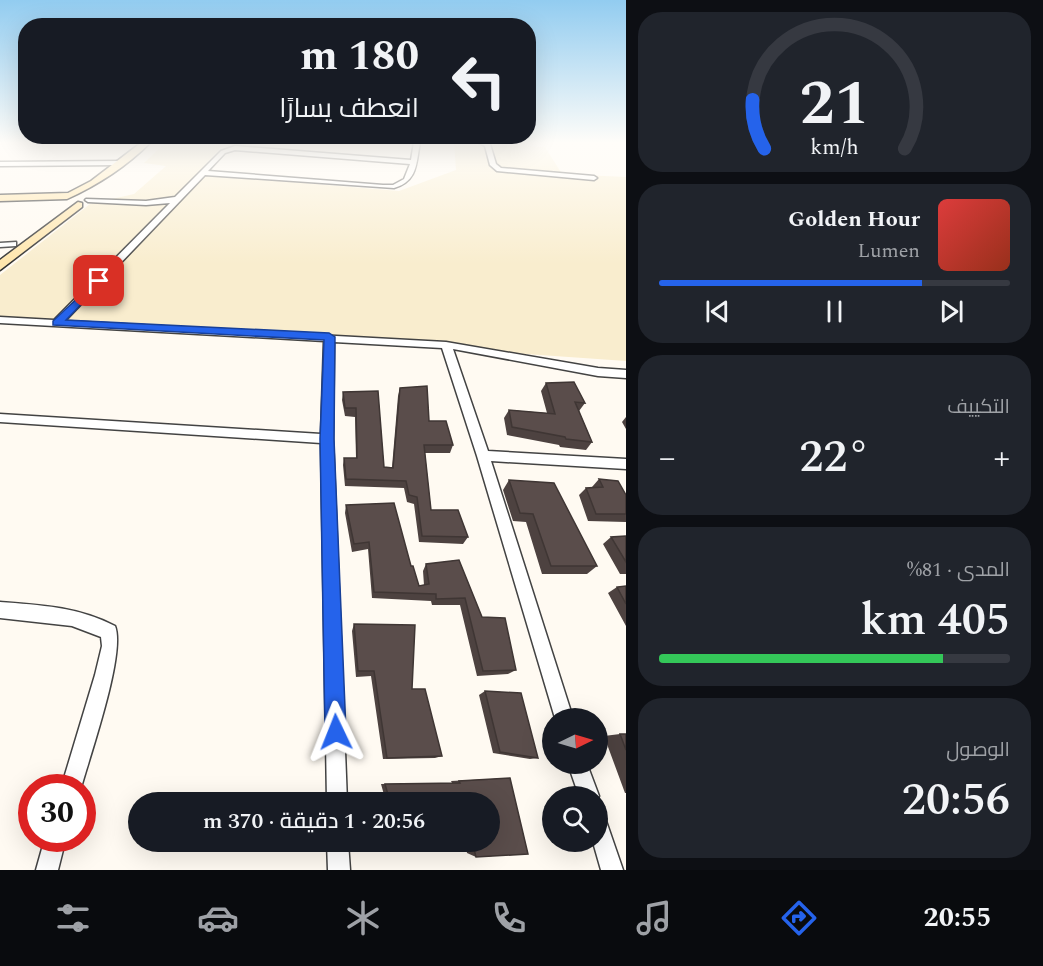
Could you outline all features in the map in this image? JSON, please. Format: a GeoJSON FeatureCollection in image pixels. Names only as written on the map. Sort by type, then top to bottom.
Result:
{"type":"FeatureCollection","features":[{"type":"Feature","properties":{"kind":"street"},"geometry":{"type":"LineString","coordinates":[[0,266],[89,187],[97,183]]}},
{"type":"Feature","properties":{"kind":"street"},"geometry":{"type":"LineString","coordinates":[[0,254],[99,183]]}},
{"type":"Feature","properties":{"kind":"street"},"geometry":{"type":"LineString","coordinates":[[57,323],[194,183]]}},
{"type":"Feature","properties":{"kind":"street"},"geometry":{"type":"LineString","coordinates":[[325,183],[393,188],[406,183]]}},
{"type":"Feature","properties":{"kind":"street"},"geometry":{"type":"LineString","coordinates":[[0,200],[150,202],[178,198]]}},
{"type":"Feature","properties":{"kind":"street"},"geometry":{"type":"LineString","coordinates":[[0,245],[13,244]]}},
{"type":"Feature","properties":{"kind":"street"},"geometry":{"type":"LineString","coordinates":[[0,321],[446,345],[588,370],[626,374]]}},
{"type":"Feature","properties":{"kind":"street"},"geometry":{"type":"LineString","coordinates":[[329,337],[327,439],[337,792]]}},
{"type":"Feature","properties":{"kind":"street"},"geometry":{"type":"LineString","coordinates":[[446,345],[561,708]]}},
{"type":"Feature","properties":{"kind":"street"},"geometry":{"type":"LineString","coordinates":[[0,418],[327,439]]}},
{"type":"Feature","properties":{"kind":"street"},"geometry":{"type":"LineString","coordinates":[[483,456],[626,464]]}},
{"type":"Feature","properties":{"kind":"street"},"geometry":{"type":"LineString","coordinates":[[0,610],[84,621],[101,626],[110,632],[111,646],[104,675],[75,774]]}},
{"type":"Feature","properties":{"kind":"street"},"geometry":{"type":"LineString","coordinates":[[47,870],[52,852]]}},
{"type":"Feature","properties":{"kind":"street"},"geometry":{"type":"LineString","coordinates":[[338,852],[339,870]]}},
{"type":"Feature","properties":{"kind":"street"},"geometry":{"type":"LineString","coordinates":[[606,852],[612,870]]}},
{"type":"Feature","properties":{"kind":"shaded area"},"geometry":{"type":"Polygon","coordinates":[[[147,183],[299,183],[399,191],[422,183],[626,183],[626,361],[0,317],[0,275],[90,204],[134,194],[147,183]]]}},
{"type":"Feature","properties":{"kind":"building"},"geometry":{"type":"Polygon","coordinates":[[[574,382],[585,403],[575,402],[592,442],[566,439],[512,427],[509,410],[555,414],[546,383],[574,382]]]}},
{"type":"Feature","properties":{"kind":"building"},"geometry":{"type":"Polygon","coordinates":[[[427,386],[429,421],[446,421],[453,445],[424,445],[431,510],[458,510],[468,537],[422,536],[417,497],[409,495],[406,481],[346,479],[344,458],[357,458],[356,408],[345,408],[343,392],[378,391],[384,467],[393,468],[400,388],[427,386]]]}},
{"type":"Feature","properties":{"kind":"building"},"geometry":{"type":"Polygon","coordinates":[[[599,479],[618,481],[626,495],[626,514],[596,514],[586,488],[603,487],[599,479]]]}},
{"type":"Feature","properties":{"kind":"building"},"geometry":{"type":"Polygon","coordinates":[[[509,480],[554,483],[597,566],[551,566],[533,514],[520,513],[509,480]]]}},
{"type":"Feature","properties":{"kind":"building"},"geometry":{"type":"Polygon","coordinates":[[[394,503],[411,566],[413,566],[419,586],[429,584],[426,564],[459,560],[482,617],[505,618],[516,670],[483,671],[465,598],[436,599],[436,594],[374,592],[369,542],[354,544],[346,505],[394,503]]]}},
{"type":"Feature","properties":{"kind":"building"},"geometry":{"type":"Polygon","coordinates":[[[626,536],[626,562],[611,537],[626,536]]]}},
{"type":"Feature","properties":{"kind":"building"},"geometry":{"type":"Polygon","coordinates":[[[626,586],[626,604],[617,587],[626,586]]]}},
{"type":"Feature","properties":{"kind":"building"},"geometry":{"type":"Polygon","coordinates":[[[354,624],[415,625],[412,689],[425,689],[442,756],[387,758],[374,671],[358,671],[354,624]]]}},
{"type":"Feature","properties":{"kind":"building"},"geometry":{"type":"Polygon","coordinates":[[[485,691],[521,693],[538,758],[500,752],[485,691]]]}},
{"type":"Feature","properties":{"kind":"building"},"geometry":{"type":"Polygon","coordinates":[[[620,734],[626,734],[626,750],[620,734]]]}},
{"type":"Feature","properties":{"kind":"building"},"geometry":{"type":"Polygon","coordinates":[[[510,778],[528,854],[476,857],[475,852],[500,852],[500,792],[387,792],[385,784],[460,783],[459,781],[510,778]]]}},
{"type":"Feature","properties":{"kind":"route"},"geometry":{"type":"LineString","coordinates":[[99,281],[57,323],[329,337],[327,439],[336,732]]}}]}
